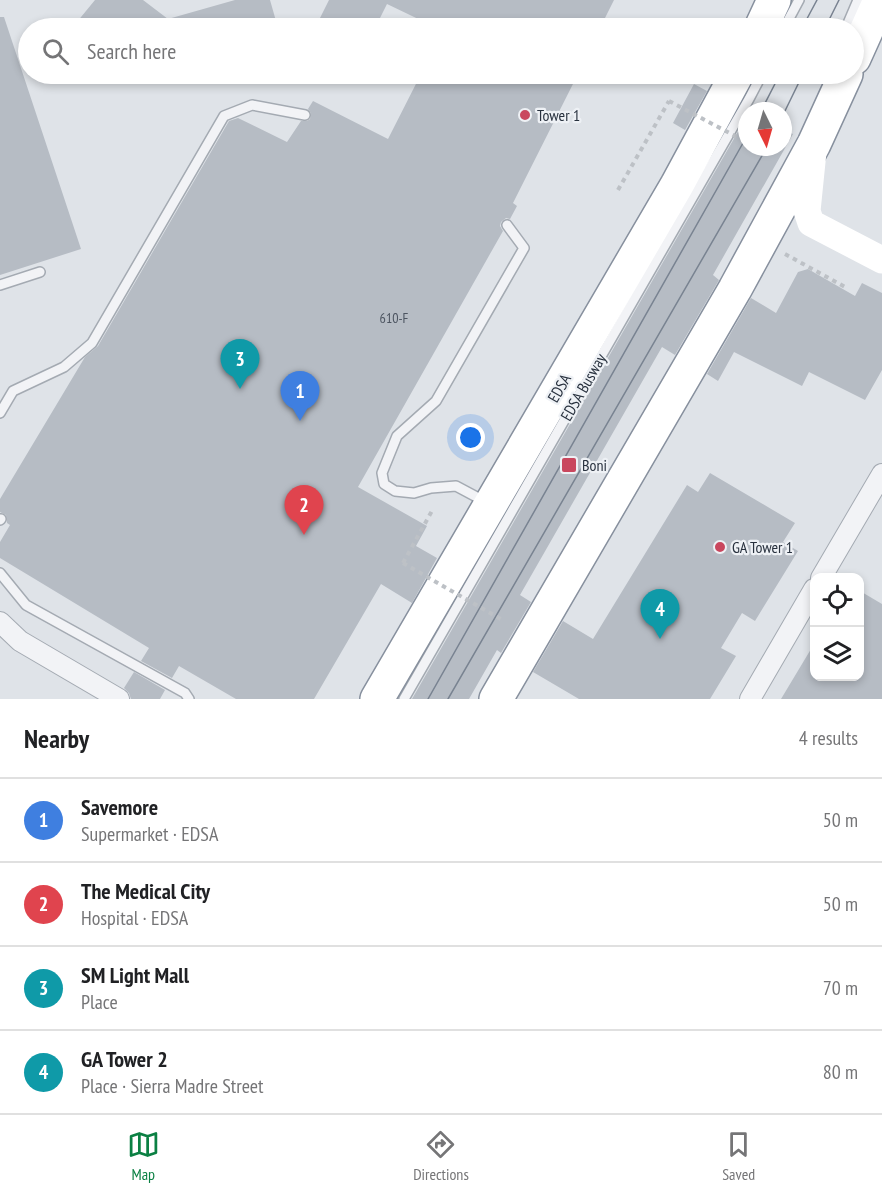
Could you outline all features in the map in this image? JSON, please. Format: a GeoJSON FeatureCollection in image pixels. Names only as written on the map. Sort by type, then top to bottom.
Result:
{"type":"FeatureCollection","features":[{"type":"Feature","properties":{"kind":"highway"},"geometry":{"type":"LineString","coordinates":[[766,18],[774,0]]}},
{"type":"Feature","properties":{"kind":"highway"},"geometry":{"type":"LineString","coordinates":[[864,34],[879,0]]}},
{"type":"Feature","properties":{"kind":"highway","name":"EDSA"},"geometry":{"type":"LineString","coordinates":[[377,699],[677,185],[732,84]]}},
{"type":"Feature","properties":{"kind":"highway"},"geometry":{"type":"LineString","coordinates":[[496,699],[735,289],[814,144],[841,84]]}},
{"type":"Feature","properties":{"kind":"street"},"geometry":{"type":"LineString","coordinates":[[814,144],[807,211],[811,223],[882,260]]}},
{"type":"Feature","properties":{"kind":"street"},"geometry":{"type":"LineString","coordinates":[[824,573],[882,474]]}},
{"type":"Feature","properties":{"kind":"street"},"geometry":{"type":"LineString","coordinates":[[750,699],[810,596]]}},
{"type":"Feature","properties":{"kind":"street"},"geometry":{"type":"LineString","coordinates":[[0,622],[20,640],[119,699]]}},
{"type":"Feature","properties":{"kind":"lane"},"geometry":{"type":"LineString","coordinates":[[789,18],[799,0]]}},
{"type":"Feature","properties":{"kind":"lane"},"geometry":{"type":"LineString","coordinates":[[850,18],[858,0]]}},
{"type":"Feature","properties":{"kind":"lane","name":"EDSA Busway"},"geometry":{"type":"LineString","coordinates":[[404,699],[757,84]]}},
{"type":"Feature","properties":{"kind":"lane"},"geometry":{"type":"LineString","coordinates":[[0,412],[14,391],[63,367],[92,343],[224,116],[252,105],[305,115]]}},
{"type":"Feature","properties":{"kind":"lane"},"geometry":{"type":"LineString","coordinates":[[491,504],[456,486],[431,488],[414,493],[395,491],[384,484],[382,473],[397,436],[436,401],[524,248],[507,225]]}},
{"type":"Feature","properties":{"kind":"lane"},"geometry":{"type":"LineString","coordinates":[[0,285],[39,272]]}},
{"type":"Feature","properties":{"kind":"lane"},"geometry":{"type":"LineString","coordinates":[[0,573],[26,605],[185,693],[189,699]]}},
{"type":"Feature","properties":{"kind":"path"},"geometry":{"type":"LineString","coordinates":[[618,190],[669,101],[737,137]]}},
{"type":"Feature","properties":{"kind":"path"},"geometry":{"type":"LineString","coordinates":[[783,253],[845,287]]}},
{"type":"Feature","properties":{"kind":"path"},"geometry":{"type":"LineString","coordinates":[[433,508],[403,563],[504,621]]}},
{"type":"Feature","properties":{"kind":"building"},"geometry":{"type":"Polygon","coordinates":[[[95,0],[143,0],[167,18],[80,18],[95,0]]]}},
{"type":"Feature","properties":{"kind":"building"},"geometry":{"type":"Polygon","coordinates":[[[235,0],[270,0],[275,18],[172,18],[235,0]]]}},
{"type":"Feature","properties":{"kind":"building"},"geometry":{"type":"Polygon","coordinates":[[[329,0],[614,0],[605,18],[416,18],[387,4],[380,18],[320,18],[329,0]]]}},
{"type":"Feature","properties":{"kind":"building"},"geometry":{"type":"Polygon","coordinates":[[[0,17],[4,17],[18,59],[18,84],[26,84],[81,249],[0,275],[0,17]]]}},
{"type":"Feature","properties":{"kind":"building"},"geometry":{"type":"Polygon","coordinates":[[[416,84],[573,84],[513,203],[517,206],[510,219],[506,218],[501,222],[500,226],[503,231],[358,487],[427,526],[416,546],[437,558],[412,603],[381,584],[314,699],[236,699],[179,666],[172,678],[141,661],[149,648],[0,558],[0,542],[10,525],[7,523],[6,515],[0,512],[0,499],[85,357],[98,346],[229,121],[238,118],[287,142],[301,121],[310,119],[311,113],[308,109],[313,101],[388,139],[416,84]]]}},
{"type":"Feature","properties":{"kind":"building"},"geometry":{"type":"Polygon","coordinates":[[[694,84],[707,91],[685,130],[673,123],[694,84]]]}},
{"type":"Feature","properties":{"kind":"building","name":"Boni"},"geometry":{"type":"Polygon","coordinates":[[[738,132],[738,156],[781,156],[713,275],[719,280],[675,355],[662,347],[520,595],[531,602],[501,653],[497,650],[469,699],[412,699],[738,132]]]}},
{"type":"Feature","properties":{"kind":"building"},"geometry":{"type":"Polygon","coordinates":[[[808,269],[855,296],[862,283],[882,293],[882,370],[865,400],[809,372],[802,386],[734,352],[718,381],[707,374],[751,298],[776,313],[798,272],[808,269]]]}},
{"type":"Feature","properties":{"kind":"building"},"geometry":{"type":"Polygon","coordinates":[[[710,473],[795,523],[783,542],[798,551],[755,621],[742,613],[721,648],[736,656],[710,699],[579,699],[533,672],[563,621],[593,639],[687,485],[698,492],[710,473]]]}},
{"type":"Feature","properties":{"kind":"building"},"geometry":{"type":"Polygon","coordinates":[[[864,593],[882,604],[882,699],[781,699],[810,651],[810,681],[864,681],[864,593]]]}},
{"type":"Feature","properties":{"kind":"building"},"geometry":{"type":"Polygon","coordinates":[[[134,672],[165,690],[160,699],[131,699],[124,688],[134,672]]]}},
{"type":"Feature","properties":{"kind":"tram line"},"geometry":{"type":"LineString","coordinates":[[807,18],[817,0]]}},
{"type":"Feature","properties":{"kind":"tram line"},"geometry":{"type":"LineString","coordinates":[[830,18],[839,0]]}},
{"type":"Feature","properties":{"kind":"tram line"},"geometry":{"type":"LineString","coordinates":[[766,102],[775,84]]}},
{"type":"Feature","properties":{"kind":"tram line"},"geometry":{"type":"LineString","coordinates":[[789,102],[798,84]]}},
{"type":"Feature","properties":{"kind":"tram line"},"geometry":{"type":"LineString","coordinates":[[428,699],[738,152]]}},
{"type":"Feature","properties":{"kind":"tram line"},"geometry":{"type":"LineString","coordinates":[[448,699],[762,156]]}},
{"type":"Feature","properties":{"kind":"place","name":"Tower 1"},"geometry":{"type":"Point","coordinates":[525,115]}},
{"type":"Feature","properties":{"kind":"place","name":"SM Light Mall"},"geometry":{"type":"Point","coordinates":[240,389]}},
{"type":"Feature","properties":{"kind":"place","name":"Savemore"},"geometry":{"type":"Point","coordinates":[300,421]}},
{"type":"Feature","properties":{"kind":"place","name":"Boni"},"geometry":{"type":"Point","coordinates":[569,465]}},
{"type":"Feature","properties":{"kind":"place","name":"The Medical City"},"geometry":{"type":"Point","coordinates":[304,535]}},
{"type":"Feature","properties":{"kind":"place","name":"GA Tower 1"},"geometry":{"type":"Point","coordinates":[720,547]}},
{"type":"Feature","properties":{"kind":"place","name":"GA Tower 2"},"geometry":{"type":"Point","coordinates":[660,639]}}]}
